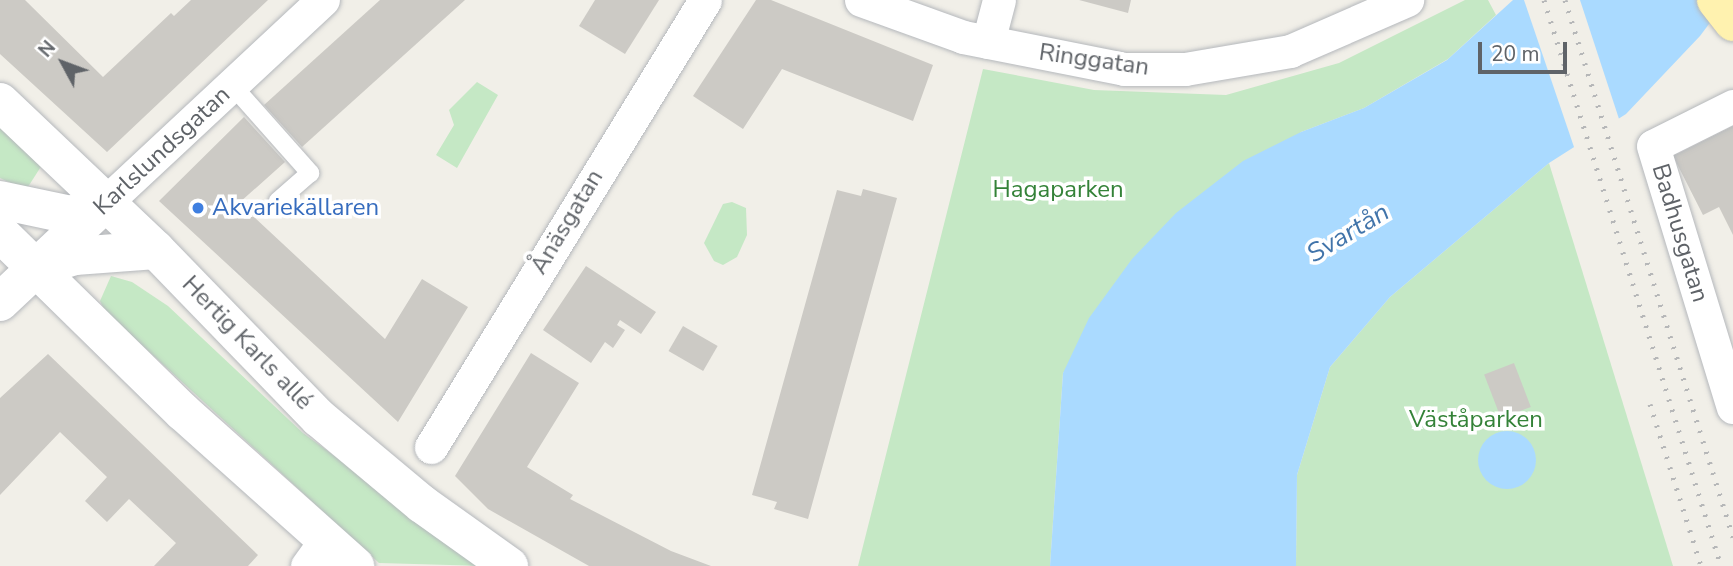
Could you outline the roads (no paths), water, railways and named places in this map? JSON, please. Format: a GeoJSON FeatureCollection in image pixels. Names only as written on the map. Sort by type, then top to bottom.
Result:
{"type":"FeatureCollection","features":[{"type":"Feature","properties":{"kind":"main road","name":"Hertig Karls allé"},"geometry":{"type":"LineString","coordinates":[[0,102],[156,250],[319,418],[422,504],[509,566]]}},
{"type":"Feature","properties":{"kind":"main road"},"geometry":{"type":"LineString","coordinates":[[0,200],[71,215],[105,203]]}},
{"type":"Feature","properties":{"kind":"main road","name":"Karlslundsgatan"},"geometry":{"type":"LineString","coordinates":[[0,302],[105,203]]}},
{"type":"Feature","properties":{"kind":"main road"},"geometry":{"type":"LineString","coordinates":[[0,233],[183,412],[316,553],[355,566]]}},
{"type":"Feature","properties":{"kind":"main road"},"geometry":{"type":"LineString","coordinates":[[37,268],[75,256],[156,250]]}},
{"type":"Feature","properties":{"kind":"street","name":"Karlslundsgatan"},"geometry":{"type":"LineString","coordinates":[[105,203],[323,0]]}},
{"type":"Feature","properties":{"kind":"street","name":"Ånäsgatan"},"geometry":{"type":"LineString","coordinates":[[431,447],[705,0]]}},
{"type":"Feature","properties":{"kind":"street","name":"Ringgatan"},"geometry":{"type":"LineString","coordinates":[[861,0],[917,23],[988,43],[1124,69],[1185,69],[1290,51],[1407,0]]}},
{"type":"Feature","properties":{"kind":"street"},"geometry":{"type":"LineString","coordinates":[[988,43],[999,0]]}},
{"type":"Feature","properties":{"kind":"street","name":"Badhusgatan"},"geometry":{"type":"LineString","coordinates":[[1733,106],[1653,146],[1733,407]]}},
{"type":"Feature","properties":{"kind":"lane"},"geometry":{"type":"LineString","coordinates":[[232,85],[310,173],[278,201]]}},
{"type":"Feature","properties":{"kind":"water","name":"Svartån"},"geometry":{"type":"Polygon","coordinates":[[[1513,0],[1727,0],[1700,36],[1626,114],[1549,163],[1390,297],[1330,367],[1297,475],[1296,566],[1050,566],[1063,373],[1089,318],[1132,259],[1176,213],[1243,161],[1301,132],[1364,108],[1447,60],[1513,0]]]}},
{"type":"Feature","properties":{"kind":"water"},"geometry":{"type":"Polygon","coordinates":[[[1507,431],[1518,433],[1531,444],[1536,460],[1534,471],[1523,484],[1507,489],[1496,487],[1483,476],[1478,460],[1480,449],[1491,436],[1507,431]]]}},
{"type":"Feature","properties":{"kind":"railway"},"geometry":{"type":"LineString","coordinates":[[1544,0],[1721,566]]}},
{"type":"Feature","properties":{"kind":"railway"},"geometry":{"type":"LineString","coordinates":[[1565,0],[1733,537]]}},
{"type":"Feature","properties":{"kind":"railway"},"geometry":{"type":"LineString","coordinates":[[1650,404],[1701,566]]}},
{"type":"Feature","properties":{"kind":"place","name":"Akvariekällaren"},"geometry":{"type":"Point","coordinates":[198,208]}},
{"type":"Feature","properties":{"kind":"park label","name":"Hagaparken"},"geometry":{"type":"Point","coordinates":[1058,190]}},
{"type":"Feature","properties":{"kind":"park label","name":"Väståparken"},"geometry":{"type":"Point","coordinates":[1476,420]}}]}
